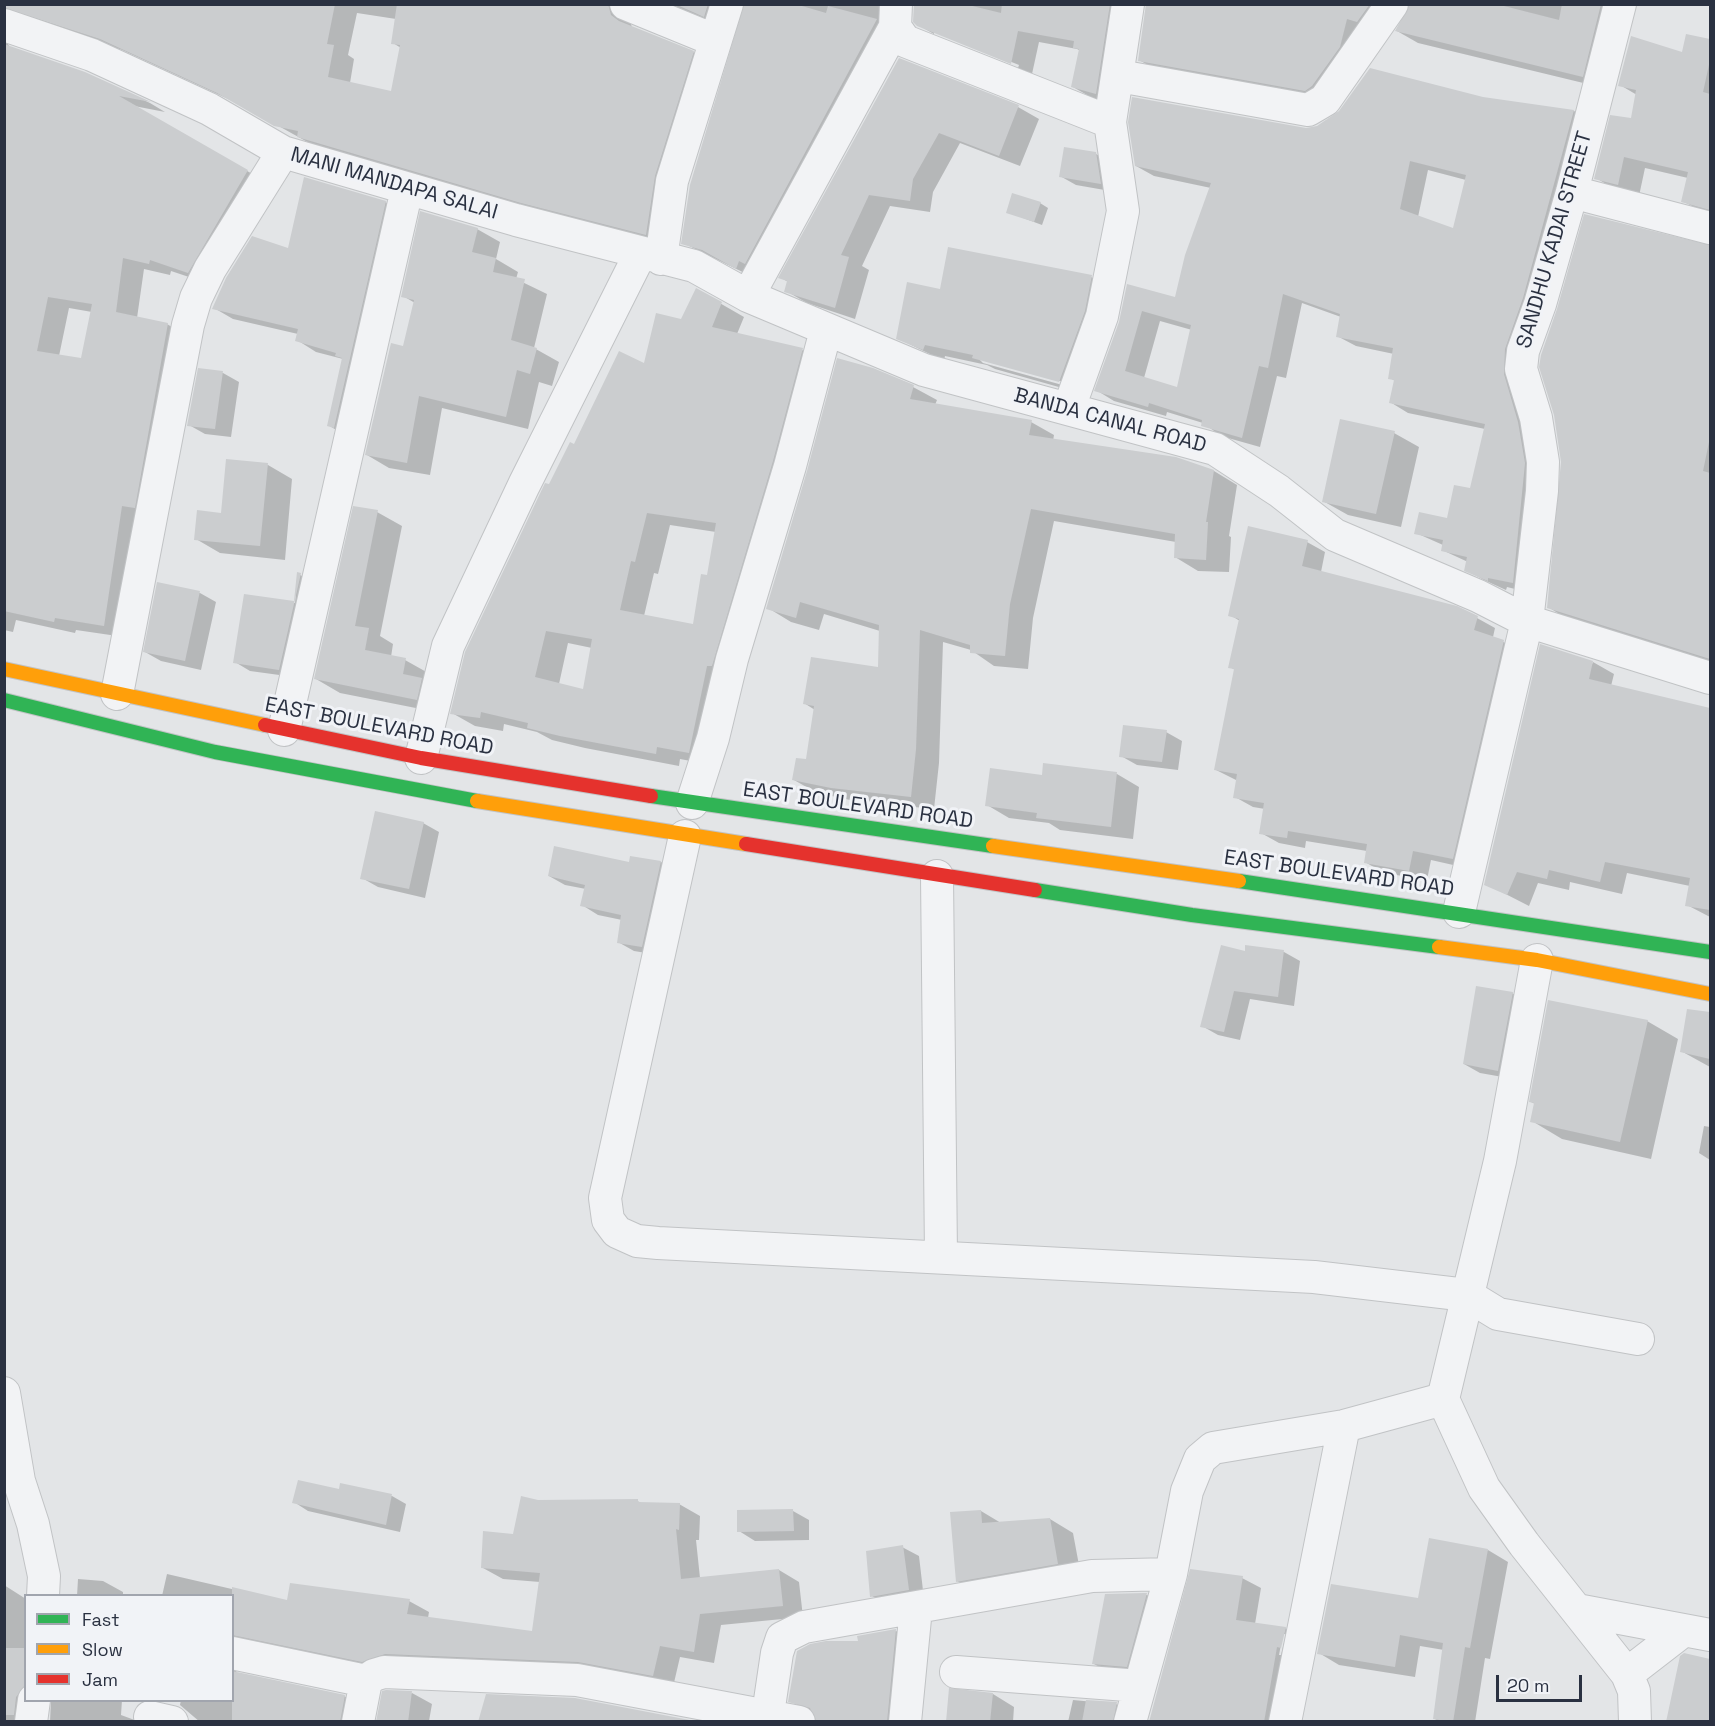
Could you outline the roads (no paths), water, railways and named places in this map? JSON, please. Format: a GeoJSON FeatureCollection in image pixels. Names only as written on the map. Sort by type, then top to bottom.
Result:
{"type":"FeatureCollection","features":[{"type":"Feature","properties":{"kind":"main road","name":"EAST BOULEVARD ROAD"},"geometry":{"type":"LineString","coordinates":[[4,669],[421,758],[692,803],[1459,912],[1710,952]]}},
{"type":"Feature","properties":{"kind":"main road"},"geometry":{"type":"LineString","coordinates":[[4,700],[215,752],[449,796],[685,836],[1192,915],[1537,960],[1710,994]]}},
{"type":"Feature","properties":{"kind":"street"},"geometry":{"type":"LineString","coordinates":[[626,4],[714,40]]}},
{"type":"Feature","properties":{"kind":"street"},"geometry":{"type":"LineString","coordinates":[[421,758],[448,646],[524,486],[651,257],[714,40],[727,4]]}},
{"type":"Feature","properties":{"kind":"street"},"geometry":{"type":"LineString","coordinates":[[1068,408],[1102,316],[1123,211],[1110,122],[1119,76],[1128,4]]}},
{"type":"Feature","properties":{"kind":"street"},"geometry":{"type":"LineString","coordinates":[[1119,76],[1308,110],[1325,100],[1392,4]]}},
{"type":"Feature","properties":{"kind":"street","name":"SANDHU KADAI STREET"},"geometry":{"type":"LineString","coordinates":[[1459,912],[1527,621],[1544,476],[1536,417],[1521,369],[1522,360],[1572,192],[1620,4]]}},
{"type":"Feature","properties":{"kind":"street"},"geometry":{"type":"LineString","coordinates":[[895,16],[905,41],[1110,122]]}},
{"type":"Feature","properties":{"kind":"street"},"geometry":{"type":"LineString","coordinates":[[748,296],[895,16]]}},
{"type":"Feature","properties":{"kind":"street","name":"MANI MANDAPA SALAI"},"geometry":{"type":"LineString","coordinates":[[4,25],[92,55],[209,109],[283,153],[651,257]]}},
{"type":"Feature","properties":{"kind":"street"},"geometry":{"type":"LineString","coordinates":[[117,694],[193,307],[210,269],[283,153]]}},
{"type":"Feature","properties":{"kind":"street"},"geometry":{"type":"LineString","coordinates":[[284,730],[407,189]]}},
{"type":"Feature","properties":{"kind":"street"},"geometry":{"type":"LineString","coordinates":[[1572,192],[1710,228]]}},
{"type":"Feature","properties":{"kind":"street","name":"BANDA CANAL ROAD"},"geometry":{"type":"LineString","coordinates":[[651,257],[694,266],[748,296],[924,370],[1215,449],[1279,491],[1335,535],[1478,596],[1527,621],[1710,678]]}},
{"type":"Feature","properties":{"kind":"street"},"geometry":{"type":"LineString","coordinates":[[692,803],[790,466],[826,330]]}},
{"type":"Feature","properties":{"kind":"street"},"geometry":{"type":"LineString","coordinates":[[685,836],[605,1198],[608,1220],[617,1232],[637,1241],[1314,1277],[1467,1295],[1498,1314],[1638,1339]]}},
{"type":"Feature","properties":{"kind":"street"},"geometry":{"type":"LineString","coordinates":[[937,876],[941,1256]]}},
{"type":"Feature","properties":{"kind":"street"},"geometry":{"type":"LineString","coordinates":[[1537,960],[1500,1161],[1443,1399],[1484,1488],[1524,1544],[1627,1674],[1634,1691],[1635,1722]]}},
{"type":"Feature","properties":{"kind":"street"},"geometry":{"type":"LineString","coordinates":[[4,1393],[19,1481],[19,1523],[44,1576],[43,1594]]}},
{"type":"Feature","properties":{"kind":"street"},"geometry":{"type":"LineString","coordinates":[[1130,1722],[1171,1574],[1181,1514],[1200,1459],[1213,1448],[1344,1426],[1443,1399]]}},
{"type":"Feature","properties":{"kind":"street"},"geometry":{"type":"LineString","coordinates":[[1285,1722],[1344,1426]]}},
{"type":"Feature","properties":{"kind":"street"},"geometry":{"type":"LineString","coordinates":[[768,1714],[777,1653],[782,1638],[804,1627],[1092,1576],[1171,1574]]}},
{"type":"Feature","properties":{"kind":"street"},"geometry":{"type":"LineString","coordinates":[[905,1722],[916,1608]]}},
{"type":"Feature","properties":{"kind":"street"},"geometry":{"type":"LineString","coordinates":[[1577,1610],[1697,1632]]}},
{"type":"Feature","properties":{"kind":"street"},"geometry":{"type":"LineString","coordinates":[[1627,1674],[1697,1632]]}},
{"type":"Feature","properties":{"kind":"street"},"geometry":{"type":"LineString","coordinates":[[234,1653],[366,1682]]}},
{"type":"Feature","properties":{"kind":"street"},"geometry":{"type":"LineString","coordinates":[[358,1722],[366,1682],[374,1675],[384,1672],[577,1680],[768,1714],[799,1722]]}},
{"type":"Feature","properties":{"kind":"street"},"geometry":{"type":"LineString","coordinates":[[956,1672],[1140,1686]]}},
{"type":"Feature","properties":{"kind":"street"},"geometry":{"type":"LineString","coordinates":[[31,1722],[34,1702]]}}]}
